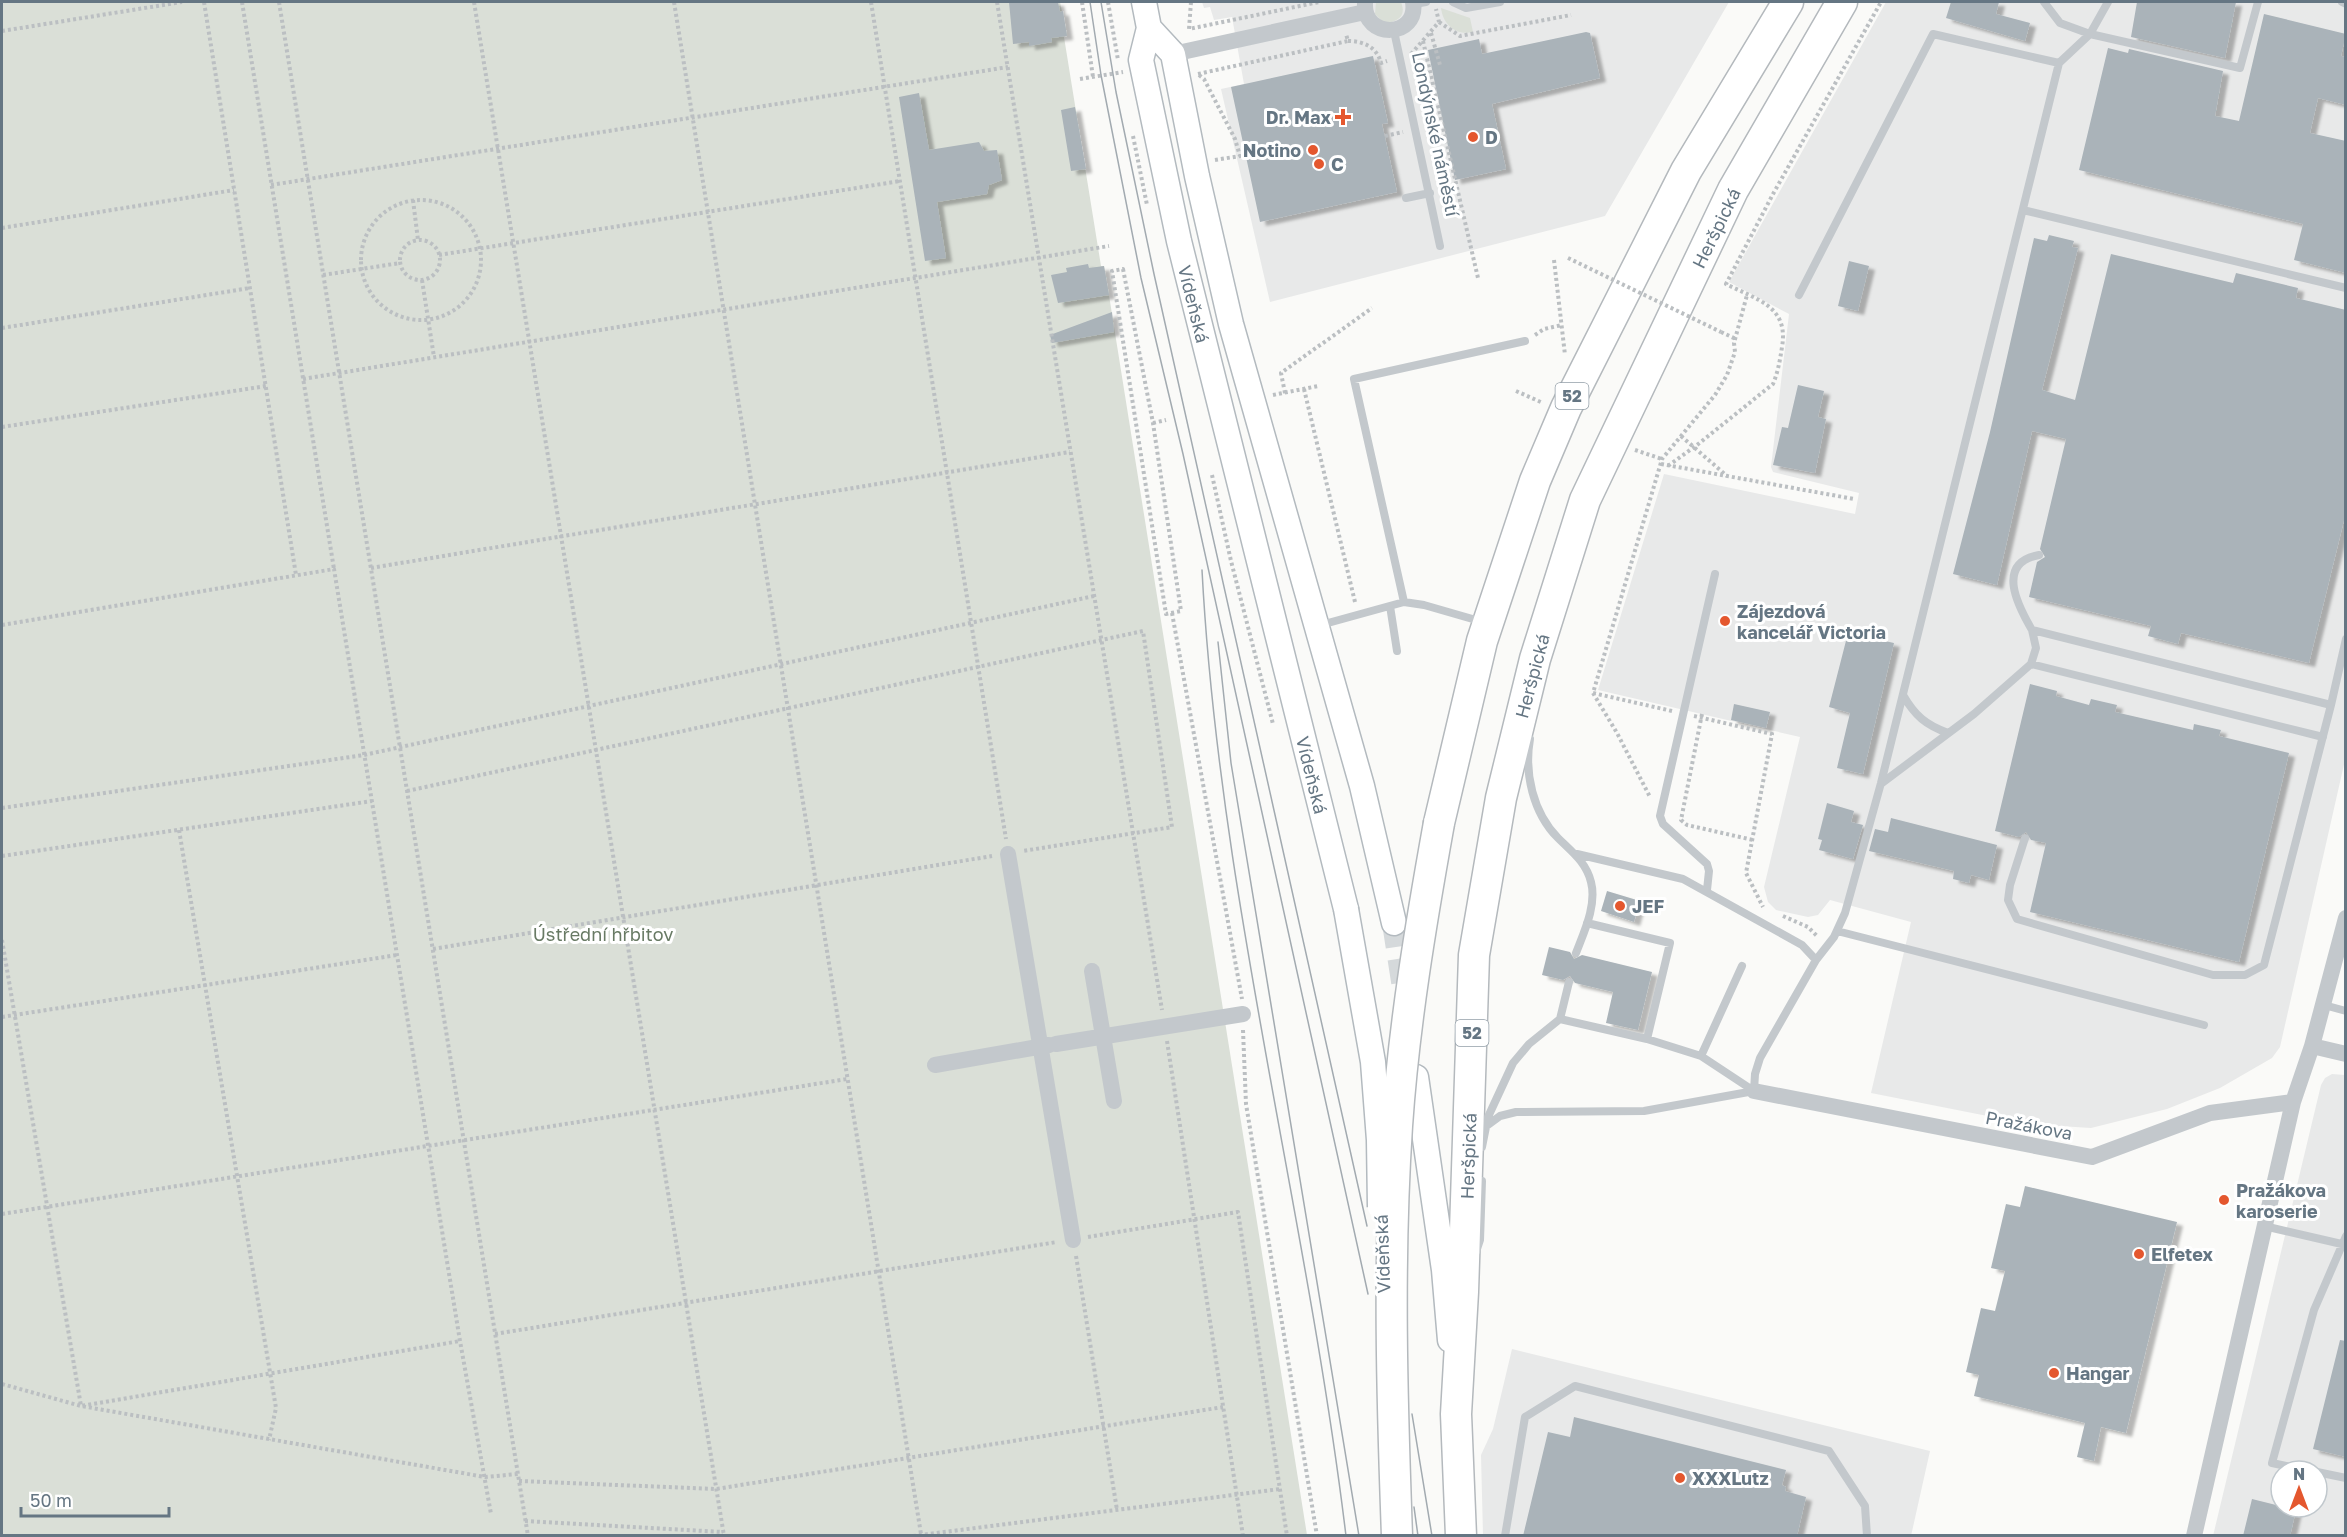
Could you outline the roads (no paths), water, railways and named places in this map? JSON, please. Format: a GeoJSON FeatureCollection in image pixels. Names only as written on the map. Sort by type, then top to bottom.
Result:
{"type":"FeatureCollection","features":[{"type":"Feature","properties":{"kind":"highway","name":"52"},"geometry":{"type":"LineString","coordinates":[[1390,1358],[1397,1126],[1418,943],[1439,824],[1488,623],[1535,481],[1566,408],[1686,171],[1788,2]]}},
{"type":"Feature","properties":{"kind":"highway","name":"Heršpická"},"geometry":{"type":"LineString","coordinates":[[1456,1414],[1463,1292],[1474,955],[1501,798],[1535,658],[1585,500],[1733,190],[1842,2]]}},
{"type":"Feature","properties":{"kind":"highway","name":"Vídeňská"},"geometry":{"type":"LineString","coordinates":[[1390,1358],[1397,1536]]}},
{"type":"Feature","properties":{"kind":"highway","name":"52"},"geometry":{"type":"LineString","coordinates":[[1456,1414],[1461,1536]]}},
{"type":"Feature","properties":{"kind":"main road","name":"Vídeňská"},"geometry":{"type":"LineString","coordinates":[[1144,2],[1149,28],[1141,60],[1176,230],[1346,909],[1373,1062],[1379,1140],[1382,1287],[1390,1358]]}},
{"type":"Feature","properties":{"kind":"main road"},"geometry":{"type":"LineString","coordinates":[[1149,28],[1173,54]]}},
{"type":"Feature","properties":{"kind":"main road","name":"Vídeňská"},"geometry":{"type":"LineString","coordinates":[[1173,54],[1197,176],[1231,324],[1296,546],[1316,627],[1362,786],[1394,923]]}},
{"type":"Feature","properties":{"kind":"main road"},"geometry":{"type":"LineString","coordinates":[[1416,1077],[1444,1270],[1456,1414]]}},
{"type":"Feature","properties":{"kind":"street","name":"Londýnské náměstí"},"geometry":{"type":"LineString","coordinates":[[1394,31],[1407,24],[1417,2]]}},
{"type":"Feature","properties":{"kind":"street"},"geometry":{"type":"LineString","coordinates":[[1173,54],[1365,7],[1368,19],[1379,29],[1394,31]]}},
{"type":"Feature","properties":{"kind":"street"},"geometry":{"type":"LineString","coordinates":[[1008,854],[1049,1045],[1073,1240]]}},
{"type":"Feature","properties":{"kind":"street"},"geometry":{"type":"LineString","coordinates":[[2194,1536],[2293,1102],[2313,1046],[2346,918]]}},
{"type":"Feature","properties":{"kind":"street"},"geometry":{"type":"LineString","coordinates":[[1092,971],[1114,1101]]}},
{"type":"Feature","properties":{"kind":"street"},"geometry":{"type":"LineString","coordinates":[[935,1065],[1243,1014]]}},
{"type":"Feature","properties":{"kind":"street"},"geometry":{"type":"LineString","coordinates":[[2313,1046],[2346,1054]]}},
{"type":"Feature","properties":{"kind":"street","name":"Pražákova"},"geometry":{"type":"LineString","coordinates":[[1754,1091],[2092,1157],[2210,1113],[2293,1102]]}},
{"type":"Feature","properties":{"kind":"lane"},"geometry":{"type":"LineString","coordinates":[[1452,2],[1467,8],[1500,2]]}},
{"type":"Feature","properties":{"kind":"lane"},"geometry":{"type":"LineString","coordinates":[[2044,2],[2060,23],[2090,34],[2240,69],[2258,2]]}},
{"type":"Feature","properties":{"kind":"lane"},"geometry":{"type":"LineString","coordinates":[[1754,1091],[1755,1074],[1760,1058],[1816,960],[1837,931],[1845,913],[1881,783],[2059,63],[2090,34],[2108,2]]}},
{"type":"Feature","properties":{"kind":"lane","name":"Londýnské náměstí"},"geometry":{"type":"LineString","coordinates":[[1394,31],[1440,246]]}},
{"type":"Feature","properties":{"kind":"lane"},"geometry":{"type":"LineString","coordinates":[[1799,295],[1933,34],[2059,63]]}},
{"type":"Feature","properties":{"kind":"lane"},"geometry":{"type":"LineString","coordinates":[[1406,198],[1430,194]]}},
{"type":"Feature","properties":{"kind":"lane"},"geometry":{"type":"LineString","coordinates":[[2023,210],[2346,288]]}},
{"type":"Feature","properties":{"kind":"lane"},"geometry":{"type":"LineString","coordinates":[[1404,602],[1354,378],[1525,341]]}},
{"type":"Feature","properties":{"kind":"lane"},"geometry":{"type":"LineString","coordinates":[[1881,783],[1948,733],[2031,664],[2036,648],[2032,630],[2017,603],[2014,585],[2015,570],[2022,561],[2039,555]]}},
{"type":"Feature","properties":{"kind":"lane"},"geometry":{"type":"LineString","coordinates":[[1707,890],[1709,871],[1707,864],[1663,824],[1660,816],[1715,574]]}},
{"type":"Feature","properties":{"kind":"lane"},"geometry":{"type":"LineString","coordinates":[[1316,627],[1404,602],[1424,605],[1488,623]]}},
{"type":"Feature","properties":{"kind":"lane"},"geometry":{"type":"LineString","coordinates":[[1390,606],[1397,651]]}},
{"type":"Feature","properties":{"kind":"lane"},"geometry":{"type":"LineString","coordinates":[[2032,630],[2331,705]]}},
{"type":"Feature","properties":{"kind":"lane"},"geometry":{"type":"LineString","coordinates":[[2025,838],[2008,900],[2017,919],[2213,975],[2245,975],[2264,965],[2346,639]]}},
{"type":"Feature","properties":{"kind":"lane"},"geometry":{"type":"LineString","coordinates":[[1535,658],[1537,694]]}},
{"type":"Feature","properties":{"kind":"lane"},"geometry":{"type":"LineString","coordinates":[[2031,664],[2323,737]]}},
{"type":"Feature","properties":{"kind":"lane"},"geometry":{"type":"LineString","coordinates":[[1903,695],[1913,713],[1927,725],[1948,733]]}},
{"type":"Feature","properties":{"kind":"lane"},"geometry":{"type":"LineString","coordinates":[[1531,729],[1528,769],[1534,797],[1547,825],[1576,854],[1591,883],[1592,897],[1587,923],[1576,953]]}},
{"type":"Feature","properties":{"kind":"lane"},"geometry":{"type":"LineString","coordinates":[[1576,854],[1660,872],[1707,890],[1802,945],[1816,960]]}},
{"type":"Feature","properties":{"kind":"lane"},"geometry":{"type":"LineString","coordinates":[[1587,923],[1670,943],[1647,1040]]}},
{"type":"Feature","properties":{"kind":"lane"},"geometry":{"type":"LineString","coordinates":[[1837,931],[2204,1025]]}},
{"type":"Feature","properties":{"kind":"lane"},"geometry":{"type":"LineString","coordinates":[[1701,1056],[1742,966]]}},
{"type":"Feature","properties":{"kind":"lane"},"geometry":{"type":"LineString","coordinates":[[1482,1153],[1485,1127],[1495,1098],[1513,1063],[1528,1044],[1560,1019],[1569,982]]}},
{"type":"Feature","properties":{"kind":"lane"},"geometry":{"type":"LineString","coordinates":[[2324,1005],[2346,1011]]}},
{"type":"Feature","properties":{"kind":"lane"},"geometry":{"type":"LineString","coordinates":[[1560,1019],[1701,1056],[1754,1091]]}},
{"type":"Feature","properties":{"kind":"lane"},"geometry":{"type":"LineString","coordinates":[[1485,1127],[1500,1116],[1516,1112],[1644,1111],[1754,1091]]}},
{"type":"Feature","properties":{"kind":"lane"},"geometry":{"type":"LineString","coordinates":[[1463,1292],[1480,1240],[1482,1174]]}},
{"type":"Feature","properties":{"kind":"lane"},"geometry":{"type":"LineString","coordinates":[[2264,1226],[2345,1242],[2314,1310],[2273,1459]]}},
{"type":"Feature","properties":{"kind":"lane"},"geometry":{"type":"LineString","coordinates":[[1505,1536],[1525,1417],[1575,1386],[1829,1451],[1865,1506],[1867,1536]]}},
{"type":"Feature","properties":{"kind":"lane"},"geometry":{"type":"LineString","coordinates":[[2329,1475],[2346,1478]]}},
{"type":"Feature","properties":{"kind":"tunnel"},"geometry":{"type":"LineString","coordinates":[[1394,923],[1405,994]]}},
{"type":"Feature","properties":{"kind":"tram line"},"geometry":{"type":"LineString","coordinates":[[1090,2],[1101,75],[1141,278],[1183,454],[1368,1294]]}},
{"type":"Feature","properties":{"kind":"tram line"},"geometry":{"type":"LineString","coordinates":[[1101,2],[1116,92],[1154,274],[1367,1226]]}},
{"type":"Feature","properties":{"kind":"tram line"},"geometry":{"type":"LineString","coordinates":[[1202,570],[1211,692],[1226,813],[1309,1294],[1346,1536]]}},
{"type":"Feature","properties":{"kind":"tram line"},"geometry":{"type":"LineString","coordinates":[[1218,642],[1231,763],[1359,1536]]}},
{"type":"Feature","properties":{"kind":"tram line"},"geometry":{"type":"LineString","coordinates":[[1412,1414],[1432,1536]]}},
{"type":"Feature","properties":{"kind":"tram line"},"geometry":{"type":"LineString","coordinates":[[1414,1507],[1418,1536]]}},
{"type":"Feature","properties":{"kind":"place","name":"Dr. Max"},"geometry":{"type":"Point","coordinates":[1343,117]}},
{"type":"Feature","properties":{"kind":"place","name":"D"},"geometry":{"type":"Point","coordinates":[1473,137]}},
{"type":"Feature","properties":{"kind":"place","name":"Notino"},"geometry":{"type":"Point","coordinates":[1313,150]}},
{"type":"Feature","properties":{"kind":"place","name":"C"},"geometry":{"type":"Point","coordinates":[1319,164]}},
{"type":"Feature","properties":{"kind":"place","name":"Zájezdová kancelář Victoria"},"geometry":{"type":"Point","coordinates":[1725,621]}},
{"type":"Feature","properties":{"kind":"place","name":"JEF"},"geometry":{"type":"Point","coordinates":[1620,906]}},
{"type":"Feature","properties":{"kind":"place","name":"Pražákova karoserie"},"geometry":{"type":"Point","coordinates":[2224,1200]}},
{"type":"Feature","properties":{"kind":"place","name":"Elfetex"},"geometry":{"type":"Point","coordinates":[2139,1254]}},
{"type":"Feature","properties":{"kind":"place","name":"Hangar"},"geometry":{"type":"Point","coordinates":[2054,1373]}},
{"type":"Feature","properties":{"kind":"place","name":"XXXLutz"},"geometry":{"type":"Point","coordinates":[1680,1478]}},
{"type":"Feature","properties":{"kind":"park label","name":"Ústřední hřbitov"},"geometry":{"type":"Point","coordinates":[603,934]}}]}
